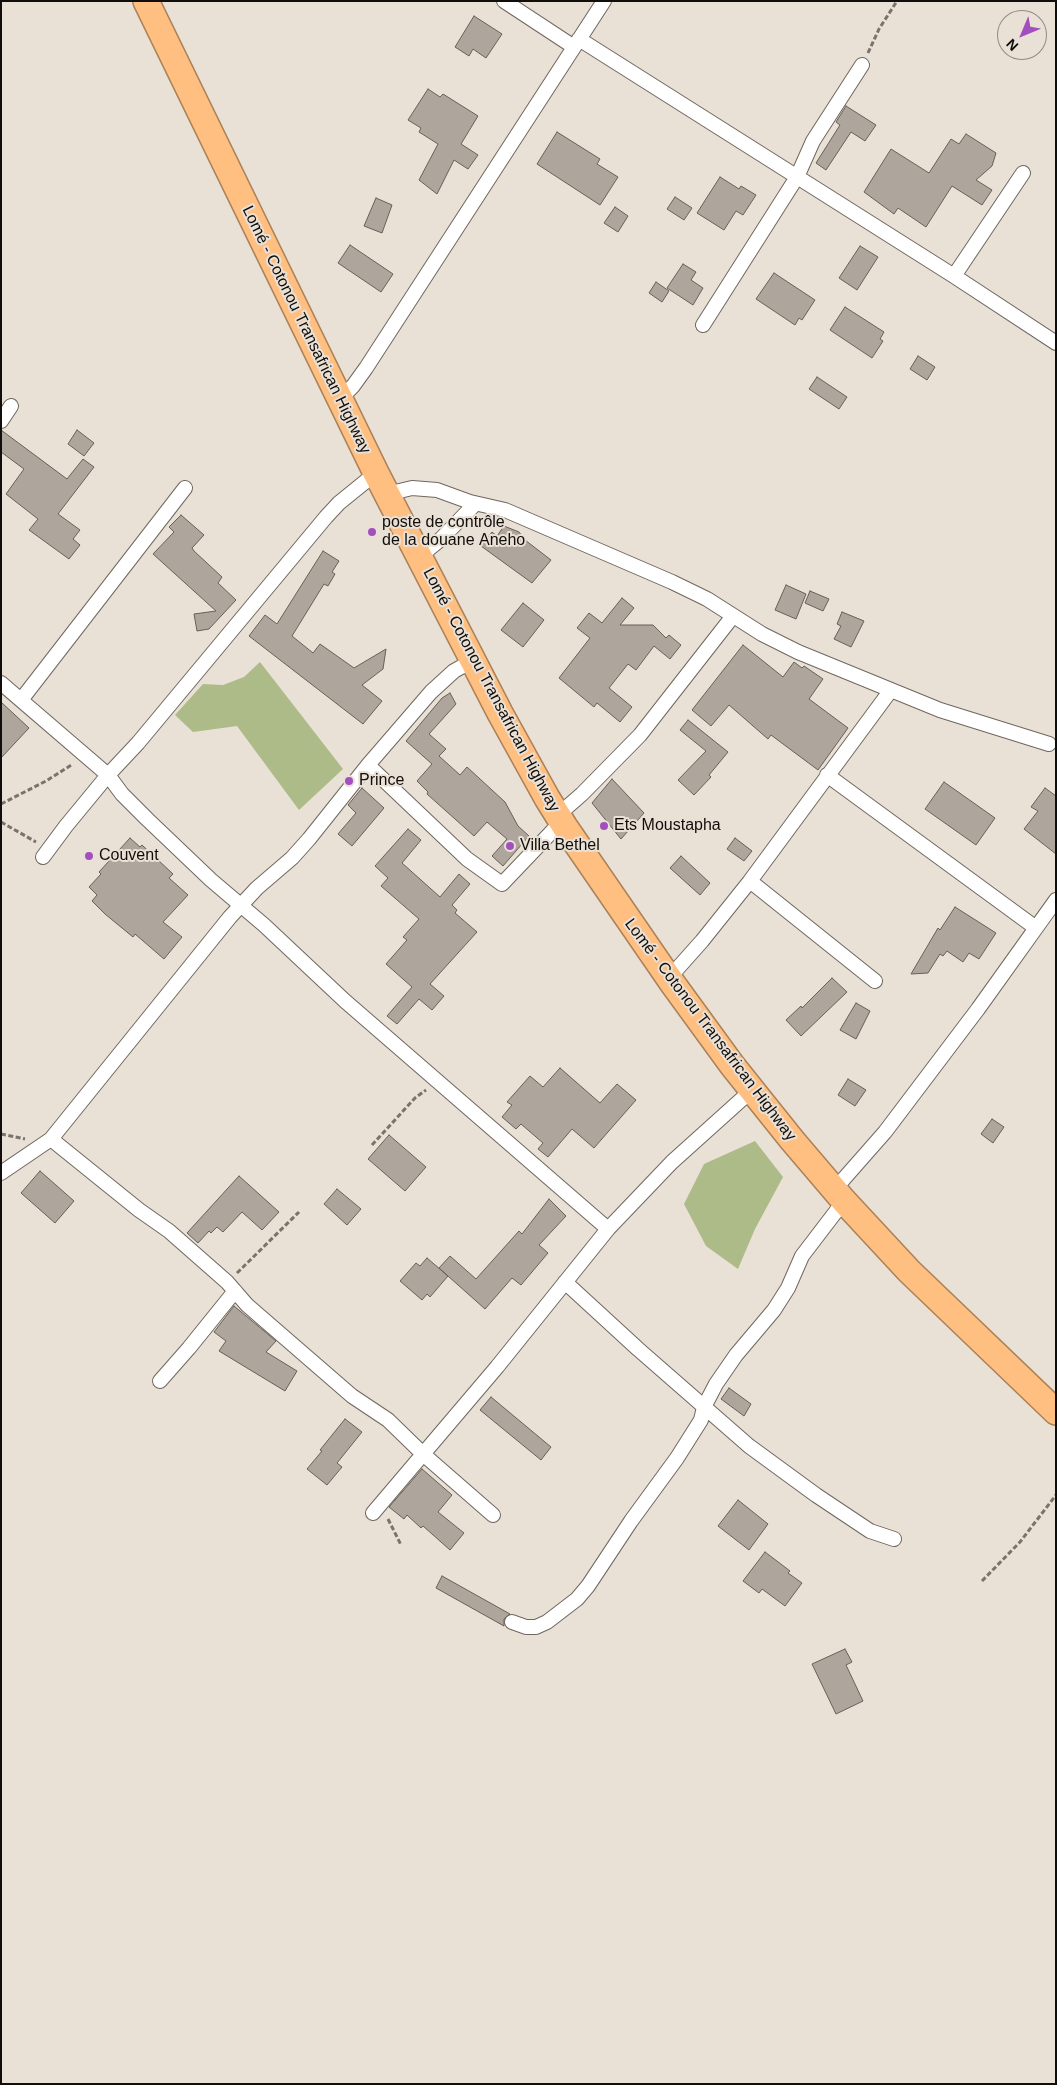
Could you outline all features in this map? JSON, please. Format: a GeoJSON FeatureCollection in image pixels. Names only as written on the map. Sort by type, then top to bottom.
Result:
{"type":"FeatureCollection","features":[{"type":"Feature","properties":{"kind":"highway","name":"Lomé - Cotonou Transafrican Highway"},"geometry":{"type":"LineString","coordinates":[[146,1],[381,483],[520,751],[560,818],[669,978],[752,1090],[839,1196],[909,1271],[1056,1412]]}},
{"type":"Feature","properties":{"kind":"street"},"geometry":{"type":"LineString","coordinates":[[504,1],[577,43],[797,177],[1056,342]]}},
{"type":"Feature","properties":{"kind":"street"},"geometry":{"type":"LineString","coordinates":[[340,399],[353,386],[366,368],[604,1]]}},
{"type":"Feature","properties":{"kind":"street"},"geometry":{"type":"LineString","coordinates":[[703,325],[797,177],[813,141],[862,65]]}},
{"type":"Feature","properties":{"kind":"street"},"geometry":{"type":"LineString","coordinates":[[954,276],[1023,173]]}},
{"type":"Feature","properties":{"kind":"street"},"geometry":{"type":"LineString","coordinates":[[1,421],[11,406]]}},
{"type":"Feature","properties":{"kind":"street"},"geometry":{"type":"LineString","coordinates":[[47,852],[108,776],[138,743],[333,510],[357,487],[381,483],[437,490],[475,504],[505,510],[672,582],[707,600],[762,634],[798,652],[940,710],[1049,744]]}},
{"type":"Feature","properties":{"kind":"street"},"geometry":{"type":"LineString","coordinates":[[21,700],[184,488]]}},
{"type":"Feature","properties":{"kind":"street"},"geometry":{"type":"LineString","coordinates":[[420,556],[441,539],[475,504]]}},
{"type":"Feature","properties":{"kind":"street"},"geometry":{"type":"LineString","coordinates":[[368,765],[468,859],[502,884],[582,794],[640,735],[733,616]]}},
{"type":"Feature","properties":{"kind":"street"},"geometry":{"type":"LineString","coordinates":[[1,1173],[51,1138],[241,905],[257,888],[292,858],[368,765],[441,682],[454,671],[472,661]]}},
{"type":"Feature","properties":{"kind":"street"},"geometry":{"type":"LineString","coordinates":[[1,683],[108,776],[122,794],[211,880],[241,905],[345,1001],[608,1229]]}},
{"type":"Feature","properties":{"kind":"street"},"geometry":{"type":"LineString","coordinates":[[669,978],[702,941],[750,881],[890,690]]}},
{"type":"Feature","properties":{"kind":"street"},"geometry":{"type":"LineString","coordinates":[[827,775],[1036,928]]}},
{"type":"Feature","properties":{"kind":"street"},"geometry":{"type":"LineString","coordinates":[[750,881],[875,981]]}},
{"type":"Feature","properties":{"kind":"street"},"geometry":{"type":"LineString","coordinates":[[512,1622],[536,1627],[547,1622],[577,1599],[678,1458],[701,1420],[704,1407],[716,1384],[736,1355],[774,1310],[788,1288],[802,1256],[839,1196],[978,1009],[1056,900]]}},
{"type":"Feature","properties":{"kind":"street"},"geometry":{"type":"LineString","coordinates":[[377,1508],[497,1367],[608,1229],[672,1162],[752,1090]]}},
{"type":"Feature","properties":{"kind":"street"},"geometry":{"type":"LineString","coordinates":[[51,1138],[139,1210],[169,1231],[231,1287],[247,1305],[352,1396],[388,1420],[423,1454],[493,1515]]}},
{"type":"Feature","properties":{"kind":"street"},"geometry":{"type":"LineString","coordinates":[[565,1282],[749,1446],[816,1495],[870,1531],[894,1539]]}},
{"type":"Feature","properties":{"kind":"street"},"geometry":{"type":"LineString","coordinates":[[160,1381],[189,1348],[231,1287]]}},
{"type":"Feature","properties":{"kind":"path"},"geometry":{"type":"LineString","coordinates":[[862,65],[879,29],[897,1]]}},
{"type":"Feature","properties":{"kind":"path"},"geometry":{"type":"LineString","coordinates":[[1,804],[46,782],[85,755]]}},
{"type":"Feature","properties":{"kind":"path"},"geometry":{"type":"LineString","coordinates":[[1,822],[35,842],[47,852]]}},
{"type":"Feature","properties":{"kind":"path"},"geometry":{"type":"LineString","coordinates":[[372,1145],[415,1098],[439,1081]]}},
{"type":"Feature","properties":{"kind":"path"},"geometry":{"type":"LineString","coordinates":[[231,1287],[299,1212]]}},
{"type":"Feature","properties":{"kind":"path"},"geometry":{"type":"LineString","coordinates":[[982,1581],[1020,1542],[1056,1495]]}},
{"type":"Feature","properties":{"kind":"path"},"geometry":{"type":"LineString","coordinates":[[377,1508],[401,1545]]}},
{"type":"Feature","properties":{"kind":"green space"},"geometry":{"type":"Polygon","coordinates":[[[260,662],[343,769],[299,810],[237,726],[193,732],[175,715],[203,684],[223,685],[244,677],[260,662]]]}},
{"type":"Feature","properties":{"kind":"green space"},"geometry":{"type":"Polygon","coordinates":[[[755,1141],[783,1177],[755,1229],[738,1269],[706,1246],[684,1204],[704,1164],[755,1141]]]}},
{"type":"Feature","properties":{"kind":"building"},"geometry":{"type":"Polygon","coordinates":[[[474,16],[502,34],[486,58],[473,49],[469,56],[455,47],[474,16]]]}},
{"type":"Feature","properties":{"kind":"building"},"geometry":{"type":"Polygon","coordinates":[[[428,89],[440,97],[443,94],[478,116],[461,144],[478,155],[468,169],[454,160],[437,194],[419,180],[438,144],[419,132],[421,128],[408,120],[428,89]]]}},
{"type":"Feature","properties":{"kind":"building"},"geometry":{"type":"Polygon","coordinates":[[[846,106],[876,125],[865,141],[851,132],[826,170],[816,163],[840,125],[836,122],[846,106]]]}},
{"type":"Feature","properties":{"kind":"building"},"geometry":{"type":"Polygon","coordinates":[[[557,132],[600,159],[597,164],[618,177],[600,205],[537,164],[557,132]]]}},
{"type":"Feature","properties":{"kind":"building"},"geometry":{"type":"Polygon","coordinates":[[[966,134],[996,153],[992,166],[976,180],[992,190],[982,205],[952,186],[926,227],[898,208],[894,214],[864,192],[891,149],[929,173],[951,139],[959,144],[966,134]]]}},
{"type":"Feature","properties":{"kind":"building"},"geometry":{"type":"Polygon","coordinates":[[[720,177],[739,189],[741,186],[756,195],[743,215],[736,211],[724,230],[697,213],[720,177]]]}},
{"type":"Feature","properties":{"kind":"building"},"geometry":{"type":"Polygon","coordinates":[[[675,197],[692,208],[684,220],[667,209],[675,197]]]}},
{"type":"Feature","properties":{"kind":"building"},"geometry":{"type":"Polygon","coordinates":[[[376,198],[392,205],[382,233],[364,226],[376,198]]]}},
{"type":"Feature","properties":{"kind":"building"},"geometry":{"type":"Polygon","coordinates":[[[615,207],[628,216],[618,232],[604,223],[615,207]]]}},
{"type":"Feature","properties":{"kind":"building"},"geometry":{"type":"Polygon","coordinates":[[[350,245],[393,274],[381,292],[338,263],[350,245]]]}},
{"type":"Feature","properties":{"kind":"building"},"geometry":{"type":"Polygon","coordinates":[[[860,246],[878,257],[857,290],[839,278],[860,246]]]}},
{"type":"Feature","properties":{"kind":"building"},"geometry":{"type":"Polygon","coordinates":[[[683,264],[696,272],[691,280],[703,288],[693,305],[667,288],[683,264]]]}},
{"type":"Feature","properties":{"kind":"building"},"geometry":{"type":"Polygon","coordinates":[[[774,273],[815,300],[802,320],[799,318],[795,325],[756,299],[774,273]]]}},
{"type":"Feature","properties":{"kind":"building"},"geometry":{"type":"Polygon","coordinates":[[[656,282],[669,291],[662,302],[649,293],[656,282]]]}},
{"type":"Feature","properties":{"kind":"building"},"geometry":{"type":"Polygon","coordinates":[[[845,307],[884,332],[880,339],[883,341],[872,358],[830,330],[845,307]]]}},
{"type":"Feature","properties":{"kind":"building"},"geometry":{"type":"Polygon","coordinates":[[[918,356],[935,367],[927,380],[910,369],[918,356]]]}},
{"type":"Feature","properties":{"kind":"building"},"geometry":{"type":"Polygon","coordinates":[[[817,377],[847,397],[839,409],[809,389],[817,377]]]}},
{"type":"Feature","properties":{"kind":"building"},"geometry":{"type":"Polygon","coordinates":[[[1,430],[67,479],[83,459],[94,467],[58,514],[80,530],[73,539],[80,545],[69,559],[29,530],[38,519],[6,494],[24,469],[1,452],[1,430]]]}},
{"type":"Feature","properties":{"kind":"building"},"geometry":{"type":"Polygon","coordinates":[[[77,430],[94,443],[84,456],[68,444],[77,430]]]}},
{"type":"Feature","properties":{"kind":"building"},"geometry":{"type":"Polygon","coordinates":[[[181,515],[204,535],[192,548],[222,577],[218,583],[236,600],[209,629],[197,631],[194,614],[216,611],[153,554],[174,532],[169,527],[181,515]]]}},
{"type":"Feature","properties":{"kind":"building"},"geometry":{"type":"Polygon","coordinates":[[[504,526],[519,532],[525,540],[551,560],[532,583],[481,546],[492,532],[497,536],[504,526]]]}},
{"type":"Feature","properties":{"kind":"building"},"geometry":{"type":"Polygon","coordinates":[[[323,551],[339,561],[332,572],[335,574],[328,586],[324,584],[292,636],[313,653],[320,644],[354,668],[386,649],[383,669],[362,685],[382,701],[363,724],[249,636],[265,615],[277,624],[323,551]]]}},
{"type":"Feature","properties":{"kind":"building"},"geometry":{"type":"Polygon","coordinates":[[[786,585],[806,594],[796,619],[775,610],[786,585]]]}},
{"type":"Feature","properties":{"kind":"building"},"geometry":{"type":"Polygon","coordinates":[[[810,591],[829,599],[823,611],[805,603],[810,591]]]}},
{"type":"Feature","properties":{"kind":"building"},"geometry":{"type":"Polygon","coordinates":[[[622,598],[634,608],[620,625],[653,625],[666,638],[669,635],[681,645],[670,659],[654,646],[636,670],[628,664],[609,688],[632,707],[620,722],[597,703],[594,707],[559,678],[590,638],[577,628],[589,613],[602,623],[622,598]]]}},
{"type":"Feature","properties":{"kind":"building"},"geometry":{"type":"Polygon","coordinates":[[[523,603],[544,620],[523,647],[501,630],[523,603]]]}},
{"type":"Feature","properties":{"kind":"building"},"geometry":{"type":"Polygon","coordinates":[[[842,612],[864,621],[851,647],[834,639],[841,626],[837,624],[842,612]]]}},
{"type":"Feature","properties":{"kind":"building"},"geometry":{"type":"Polygon","coordinates":[[[743,645],[783,677],[794,662],[802,668],[804,666],[823,679],[809,699],[848,728],[818,770],[771,735],[768,739],[729,705],[711,726],[692,710],[743,645]]]}},
{"type":"Feature","properties":{"kind":"building"},"geometry":{"type":"Polygon","coordinates":[[[450,693],[456,704],[429,734],[446,749],[439,756],[460,775],[467,767],[505,802],[518,826],[529,836],[503,866],[492,856],[507,839],[487,822],[474,836],[427,794],[428,792],[417,781],[432,764],[406,741],[442,698],[450,693]]]}},
{"type":"Feature","properties":{"kind":"building"},"geometry":{"type":"Polygon","coordinates":[[[1,702],[29,728],[1,758],[1,702]]]}},
{"type":"Feature","properties":{"kind":"building"},"geometry":{"type":"Polygon","coordinates":[[[688,720],[728,752],[709,775],[711,777],[694,795],[678,780],[706,751],[680,730],[688,720]]]}},
{"type":"Feature","properties":{"kind":"building"},"geometry":{"type":"Polygon","coordinates":[[[612,779],[644,813],[621,839],[592,803],[612,779]]]}},
{"type":"Feature","properties":{"kind":"building"},"geometry":{"type":"Polygon","coordinates":[[[944,782],[995,818],[976,845],[925,809],[944,782]]]}},
{"type":"Feature","properties":{"kind":"building"},"geometry":{"type":"Polygon","coordinates":[[[362,788],[384,808],[352,846],[338,834],[356,813],[348,805],[362,788]]]}},
{"type":"Feature","properties":{"kind":"building"},"geometry":{"type":"Polygon","coordinates":[[[1045,788],[1056,796],[1056,854],[1024,829],[1038,811],[1031,807],[1045,788]]]}},
{"type":"Feature","properties":{"kind":"building"},"geometry":{"type":"Polygon","coordinates":[[[408,829],[421,840],[402,863],[440,897],[459,874],[470,884],[452,905],[457,910],[455,913],[477,932],[430,984],[444,996],[432,1010],[419,999],[397,1024],[387,1016],[412,987],[386,964],[407,940],[403,937],[419,919],[381,886],[388,878],[375,866],[408,829]]]}},
{"type":"Feature","properties":{"kind":"building"},"geometry":{"type":"Polygon","coordinates":[[[130,838],[140,847],[142,845],[173,874],[169,878],[188,895],[163,922],[182,937],[164,959],[135,934],[133,937],[92,901],[97,895],[89,887],[101,874],[99,872],[130,838]]]}},
{"type":"Feature","properties":{"kind":"building"},"geometry":{"type":"Polygon","coordinates":[[[735,838],[752,851],[744,861],[727,849],[735,838]]]}},
{"type":"Feature","properties":{"kind":"building"},"geometry":{"type":"Polygon","coordinates":[[[681,856],[710,883],[700,895],[670,868],[681,856]]]}},
{"type":"Feature","properties":{"kind":"building"},"geometry":{"type":"Polygon","coordinates":[[[955,907],[996,933],[979,959],[969,953],[963,962],[947,951],[943,956],[940,954],[928,973],[911,974],[938,928],[940,930],[955,907]]]}},
{"type":"Feature","properties":{"kind":"building"},"geometry":{"type":"Polygon","coordinates":[[[832,978],[847,992],[801,1036],[786,1020],[801,1006],[802,1008],[832,978]]]}},
{"type":"Feature","properties":{"kind":"building"},"geometry":{"type":"Polygon","coordinates":[[[856,1003],[870,1011],[856,1039],[840,1030],[856,1003]]]}},
{"type":"Feature","properties":{"kind":"building"},"geometry":{"type":"Polygon","coordinates":[[[560,1068],[600,1103],[617,1084],[636,1100],[594,1148],[572,1129],[548,1157],[538,1149],[543,1143],[521,1124],[516,1129],[502,1117],[512,1105],[507,1102],[530,1076],[543,1087],[560,1068]]]}},
{"type":"Feature","properties":{"kind":"building"},"geometry":{"type":"Polygon","coordinates":[[[848,1079],[866,1090],[855,1106],[838,1095],[848,1079]]]}},
{"type":"Feature","properties":{"kind":"building"},"geometry":{"type":"Polygon","coordinates":[[[992,1119],[1004,1127],[993,1143],[981,1134],[992,1119]]]}},
{"type":"Feature","properties":{"kind":"building"},"geometry":{"type":"Polygon","coordinates":[[[389,1135],[426,1167],[405,1191],[368,1159],[389,1135]]]}},
{"type":"Feature","properties":{"kind":"building"},"geometry":{"type":"Polygon","coordinates":[[[40,1171],[74,1201],[55,1223],[21,1193],[40,1171]]]}},
{"type":"Feature","properties":{"kind":"building"},"geometry":{"type":"Polygon","coordinates":[[[239,1176],[279,1212],[262,1230],[242,1212],[223,1232],[217,1227],[211,1233],[209,1231],[198,1243],[187,1233],[239,1176]]]}},
{"type":"Feature","properties":{"kind":"building"},"geometry":{"type":"Polygon","coordinates":[[[337,1189],[361,1209],[347,1225],[324,1204],[337,1189]]]}},
{"type":"Feature","properties":{"kind":"building"},"geometry":{"type":"Polygon","coordinates":[[[549,1199],[566,1216],[539,1245],[548,1253],[521,1285],[512,1278],[485,1309],[439,1268],[450,1256],[476,1279],[519,1231],[522,1234],[549,1199]]]}},
{"type":"Feature","properties":{"kind":"building"},"geometry":{"type":"Polygon","coordinates":[[[427,1258],[448,1276],[430,1297],[427,1294],[422,1300],[400,1281],[416,1263],[420,1266],[427,1258]]]}},
{"type":"Feature","properties":{"kind":"building"},"geometry":{"type":"Polygon","coordinates":[[[234,1306],[276,1341],[266,1352],[297,1371],[285,1391],[219,1351],[226,1341],[214,1332],[234,1306]]]}},
{"type":"Feature","properties":{"kind":"building"},"geometry":{"type":"Polygon","coordinates":[[[729,1388],[751,1404],[744,1416],[721,1399],[729,1388]]]}},
{"type":"Feature","properties":{"kind":"building"},"geometry":{"type":"Polygon","coordinates":[[[491,1397],[551,1447],[541,1460],[480,1410],[491,1397]]]}},
{"type":"Feature","properties":{"kind":"building"},"geometry":{"type":"Polygon","coordinates":[[[345,1419],[362,1432],[337,1463],[342,1467],[327,1485],[307,1469],[345,1419]]]}},
{"type":"Feature","properties":{"kind":"building"},"geometry":{"type":"Polygon","coordinates":[[[422,1469],[452,1495],[438,1512],[464,1533],[450,1550],[423,1526],[421,1528],[407,1515],[404,1519],[389,1507],[422,1469]]]}},
{"type":"Feature","properties":{"kind":"building"},"geometry":{"type":"Polygon","coordinates":[[[738,1500],[768,1524],[749,1550],[718,1526],[738,1500]]]}},
{"type":"Feature","properties":{"kind":"building"},"geometry":{"type":"Polygon","coordinates":[[[765,1552],[802,1583],[785,1606],[762,1589],[759,1593],[743,1581],[765,1552]]]}},
{"type":"Feature","properties":{"kind":"building"},"geometry":{"type":"Polygon","coordinates":[[[442,1576],[510,1614],[504,1619],[504,1626],[436,1588],[442,1576]]]}},
{"type":"Feature","properties":{"kind":"building"},"geometry":{"type":"Polygon","coordinates":[[[845,1649],[852,1662],[846,1665],[863,1701],[836,1714],[812,1664],[845,1649]]]}},
{"type":"Feature","properties":{"kind":"place","name":"poste de contrôle de la douane Aneho"},"geometry":{"type":"Point","coordinates":[372,532]}},
{"type":"Feature","properties":{"kind":"place","name":"Prince"},"geometry":{"type":"Point","coordinates":[349,781]}},
{"type":"Feature","properties":{"kind":"place","name":"Ets Moustapha"},"geometry":{"type":"Point","coordinates":[604,826]}},
{"type":"Feature","properties":{"kind":"place","name":"Villa Bethel"},"geometry":{"type":"Point","coordinates":[510,846]}},
{"type":"Feature","properties":{"kind":"place","name":"Couvent"},"geometry":{"type":"Point","coordinates":[89,856]}}]}
